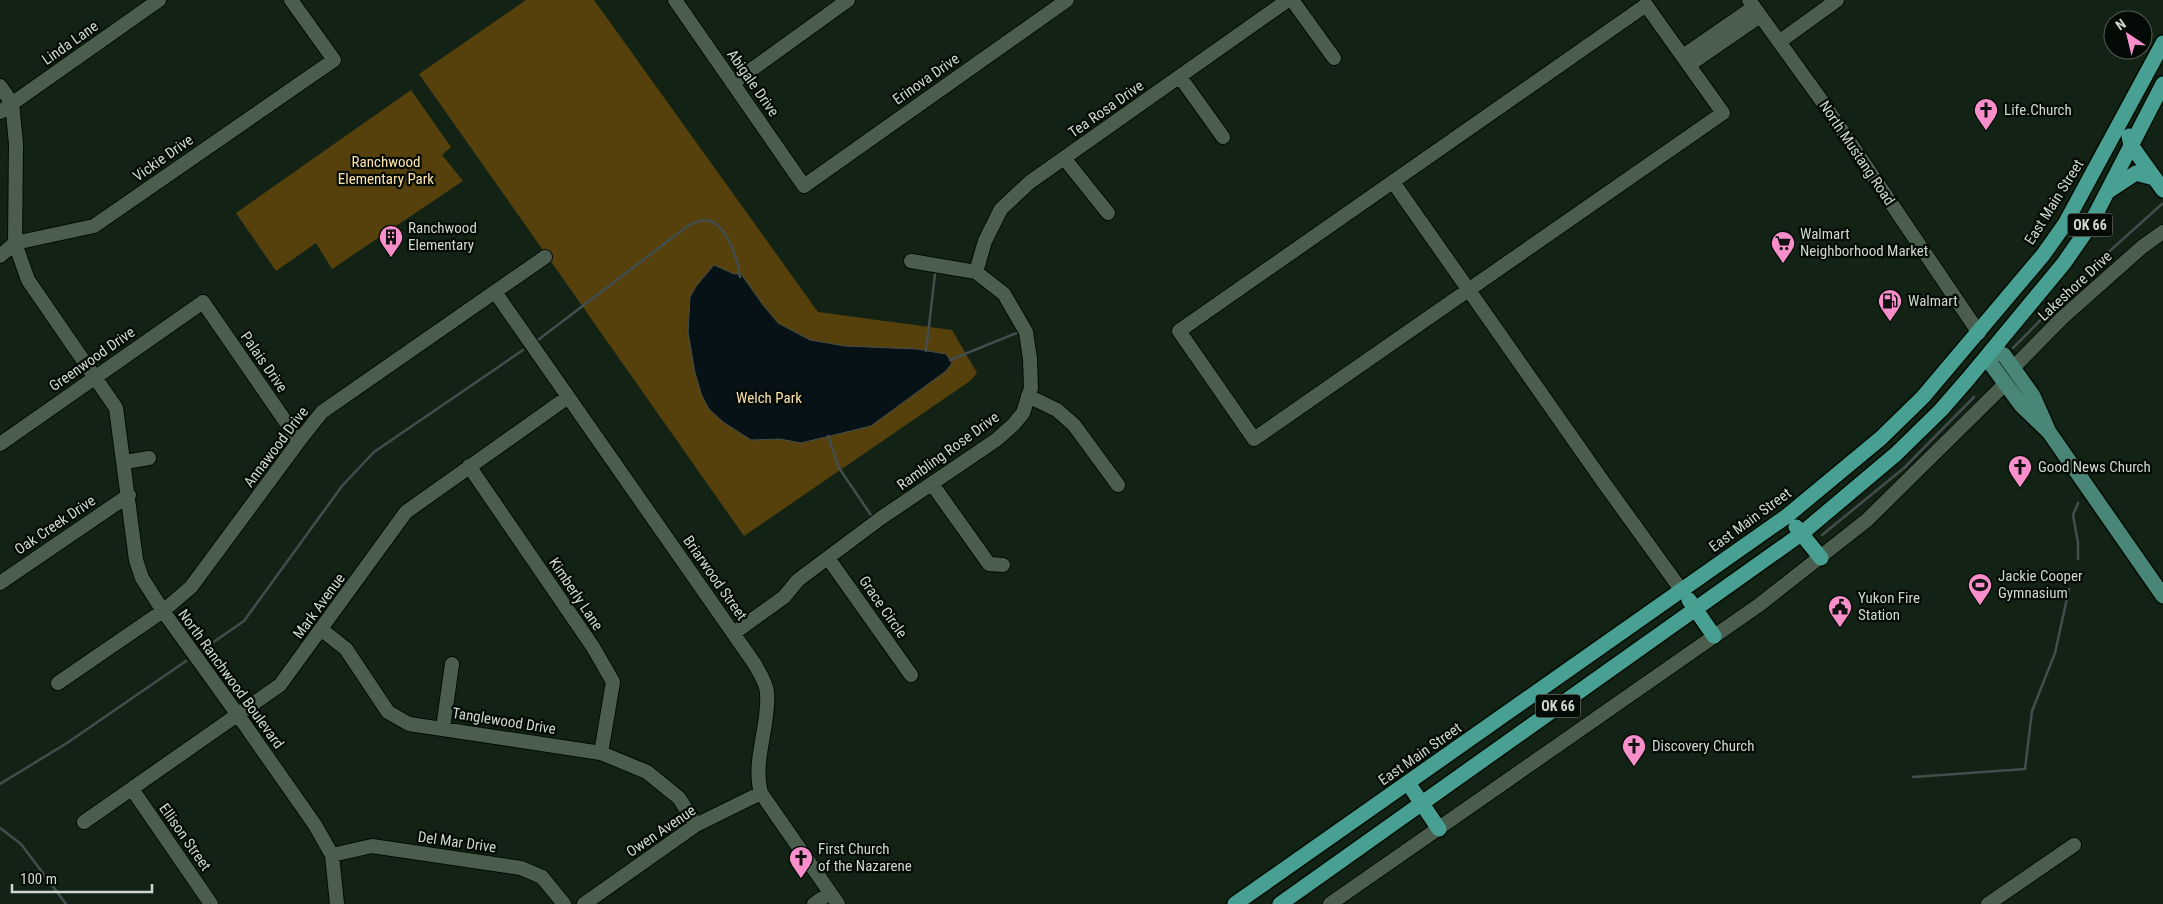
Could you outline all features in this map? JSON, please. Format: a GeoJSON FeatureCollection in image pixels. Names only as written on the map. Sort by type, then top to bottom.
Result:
{"type":"FeatureCollection","features":[{"type":"Feature","properties":{"kind":"highway","name":"East Main Street"},"geometry":{"type":"LineString","coordinates":[[1234,904],[1787,516],[1880,438],[1923,397],[2043,255],[2065,224],[2163,43]]}},
{"type":"Feature","properties":{"kind":"highway","name":"OK 66"},"geometry":{"type":"LineString","coordinates":[[1280,904],[1801,534],[1896,454],[1941,410],[2064,263],[2089,227],[2163,84]]}},
{"type":"Feature","properties":{"kind":"highway"},"geometry":{"type":"LineString","coordinates":[[2132,101],[2127,131],[2131,145],[2159,184]]}},
{"type":"Feature","properties":{"kind":"highway"},"geometry":{"type":"LineString","coordinates":[[2147,112],[2143,141],[2145,155],[2159,184]]}},
{"type":"Feature","properties":{"kind":"highway"},"geometry":{"type":"LineString","coordinates":[[2107,193],[2123,180],[2136,173],[2159,184]]}},
{"type":"Feature","properties":{"kind":"highway"},"geometry":{"type":"LineString","coordinates":[[1979,333],[1992,350]]}},
{"type":"Feature","properties":{"kind":"highway"},"geometry":{"type":"LineString","coordinates":[[1787,516],[1821,558]]}},
{"type":"Feature","properties":{"kind":"highway"},"geometry":{"type":"LineString","coordinates":[[1682,591],[1714,636]]}},
{"type":"Feature","properties":{"kind":"highway"},"geometry":{"type":"LineString","coordinates":[[1408,783],[1439,828]]}},
{"type":"Feature","properties":{"kind":"main road"},"geometry":{"type":"LineString","coordinates":[[2049,432],[2021,405],[1991,364],[1992,350],[2004,355],[2014,368],[2033,396],[2049,432],[2163,596]]}},
{"type":"Feature","properties":{"kind":"street","name":"Linda Lane"},"geometry":{"type":"LineString","coordinates":[[0,112],[159,0]]}},
{"type":"Feature","properties":{"kind":"street","name":"Vickie Drive"},"geometry":{"type":"LineString","coordinates":[[0,256],[16,244],[94,226],[334,60],[291,0]]}},
{"type":"Feature","properties":{"kind":"street","name":"Abigale Drive"},"geometry":{"type":"LineString","coordinates":[[675,0],[804,186]]}},
{"type":"Feature","properties":{"kind":"street"},"geometry":{"type":"LineString","coordinates":[[733,83],[848,0]]}},
{"type":"Feature","properties":{"kind":"street","name":"Erinova Drive"},"geometry":{"type":"LineString","coordinates":[[804,186],[1066,0]]}},
{"type":"Feature","properties":{"kind":"street","name":"Tea Rosa Drive"},"geometry":{"type":"LineString","coordinates":[[976,272],[985,241],[1001,209],[1030,182],[1288,0]]}},
{"type":"Feature","properties":{"kind":"street"},"geometry":{"type":"LineString","coordinates":[[1292,0],[1334,58]]}},
{"type":"Feature","properties":{"kind":"street"},"geometry":{"type":"LineString","coordinates":[[1779,42],[1837,0]]}},
{"type":"Feature","properties":{"kind":"street"},"geometry":{"type":"LineString","coordinates":[[1646,5],[1686,61],[1723,113],[1254,439],[1180,331],[1646,5]]}},
{"type":"Feature","properties":{"kind":"street"},"geometry":{"type":"LineString","coordinates":[[1686,61],[1754,8]]}},
{"type":"Feature","properties":{"kind":"street","name":"North Mustang Road"},"geometry":{"type":"LineString","coordinates":[[1754,8],[1824,104],[1979,333]]}},
{"type":"Feature","properties":{"kind":"street"},"geometry":{"type":"LineString","coordinates":[[1180,77],[1223,137]]}},
{"type":"Feature","properties":{"kind":"street","name":"North Ranchwood Boulevard"},"geometry":{"type":"LineString","coordinates":[[0,86],[12,103],[16,144],[16,244],[28,280],[116,408],[125,462],[138,570],[162,611],[315,825],[332,855],[337,904]]}},
{"type":"Feature","properties":{"kind":"street"},"geometry":{"type":"LineString","coordinates":[[1064,158],[1108,213]]}},
{"type":"Feature","properties":{"kind":"street"},"geometry":{"type":"LineString","coordinates":[[1393,182],[1604,484],[1682,591]]}},
{"type":"Feature","properties":{"kind":"street","name":"Lakeshore Drive"},"geometry":{"type":"LineString","coordinates":[[2014,368],[2062,318],[2142,247],[2163,232]]}},
{"type":"Feature","properties":{"kind":"street","name":"Annawood Drive"},"geometry":{"type":"LineString","coordinates":[[58,683],[162,611],[191,587],[312,423],[329,407],[545,257]]}},
{"type":"Feature","properties":{"kind":"street","name":"Rambling Rose Drive"},"geometry":{"type":"LineString","coordinates":[[734,633],[784,597],[798,580],[996,440],[1023,413],[1031,388],[1030,359],[1026,332],[1004,294],[976,272],[911,261]]}},
{"type":"Feature","properties":{"kind":"street","name":"Briarwood Street"},"geometry":{"type":"LineString","coordinates":[[494,292],[754,663],[767,690],[759,766],[761,792],[834,898]]}},
{"type":"Feature","properties":{"kind":"street","name":"Greenwood Drive"},"geometry":{"type":"LineString","coordinates":[[0,444],[202,302]]}},
{"type":"Feature","properties":{"kind":"street","name":"Palais Drive"},"geometry":{"type":"LineString","coordinates":[[202,302],[299,441]]}},
{"type":"Feature","properties":{"kind":"street"},"geometry":{"type":"LineString","coordinates":[[1330,904],[1714,636],[1821,558],[1867,520],[2005,384]]}},
{"type":"Feature","properties":{"kind":"street"},"geometry":{"type":"LineString","coordinates":[[1028,396],[1057,410],[1074,425],[1118,485]]}},
{"type":"Feature","properties":{"kind":"street","name":"Mark Avenue"},"geometry":{"type":"LineString","coordinates":[[84,822],[280,685],[322,630],[406,512],[568,397]]}},
{"type":"Feature","properties":{"kind":"street"},"geometry":{"type":"LineString","coordinates":[[125,462],[149,458]]}},
{"type":"Feature","properties":{"kind":"street","name":"Kimberly Lane"},"geometry":{"type":"LineString","coordinates":[[469,466],[592,647],[613,682],[601,753]]}},
{"type":"Feature","properties":{"kind":"street"},"geometry":{"type":"LineString","coordinates":[[932,484],[989,564],[1003,565]]}},
{"type":"Feature","properties":{"kind":"street","name":"Oak Creek Drive"},"geometry":{"type":"LineString","coordinates":[[0,583],[129,495]]}},
{"type":"Feature","properties":{"kind":"street","name":"Grace Circle"},"geometry":{"type":"LineString","coordinates":[[828,558],[911,675]]}},
{"type":"Feature","properties":{"kind":"street","name":"Tanglewood Drive"},"geometry":{"type":"LineString","coordinates":[[322,630],[346,648],[388,712],[409,724],[601,753],[647,772],[679,798],[696,825]]}},
{"type":"Feature","properties":{"kind":"street"},"geometry":{"type":"LineString","coordinates":[[443,728],[452,664]]}},
{"type":"Feature","properties":{"kind":"street","name":"Ellison Street"},"geometry":{"type":"LineString","coordinates":[[132,789],[211,904]]}},
{"type":"Feature","properties":{"kind":"street","name":"Owen Avenue"},"geometry":{"type":"LineString","coordinates":[[584,904],[696,825],[761,792]]}},
{"type":"Feature","properties":{"kind":"street"},"geometry":{"type":"LineString","coordinates":[[1988,904],[2074,845]]}},
{"type":"Feature","properties":{"kind":"street","name":"Del Mar Drive"},"geometry":{"type":"LineString","coordinates":[[332,855],[372,846],[521,868],[542,878],[564,904]]}},
{"type":"Feature","properties":{"kind":"street"},"geometry":{"type":"LineString","coordinates":[[814,904],[834,898]]}},
{"type":"Feature","properties":{"kind":"green space","name":"Welch Park"},"geometry":{"type":"Polygon","coordinates":[[[526,0],[594,0],[818,312],[952,330],[977,373],[970,381],[744,536],[419,74],[526,0]]]}},
{"type":"Feature","properties":{"kind":"green space","name":"Ranchwood Elementary Park"},"geometry":{"type":"Polygon","coordinates":[[[411,90],[451,147],[442,155],[463,181],[332,269],[316,243],[276,271],[236,213],[411,90]]]}},
{"type":"Feature","properties":{"kind":"shaded area"},"geometry":{"type":"Polygon","coordinates":[[[714,265],[734,274],[741,274],[778,323],[810,340],[845,346],[917,349],[946,354],[952,363],[946,371],[871,426],[801,443],[780,439],[751,440],[723,422],[709,409],[702,396],[695,373],[688,332],[690,297],[697,285],[714,265]]]}},
{"type":"Feature","properties":{"kind":"waterway"},"geometry":{"type":"LineString","coordinates":[[2013,348],[2102,258],[2162,204]]}},
{"type":"Feature","properties":{"kind":"waterway"},"geometry":{"type":"LineString","coordinates":[[538,340],[689,225],[704,220],[712,222],[725,234],[734,251],[740,277]]}},
{"type":"Feature","properties":{"kind":"waterway"},"geometry":{"type":"LineString","coordinates":[[926,351],[935,274]]}},
{"type":"Feature","properties":{"kind":"waterway"},"geometry":{"type":"LineString","coordinates":[[950,360],[1019,332]]}},
{"type":"Feature","properties":{"kind":"waterway"},"geometry":{"type":"LineString","coordinates":[[202,650],[244,621],[342,486],[374,452],[523,350]]}},
{"type":"Feature","properties":{"kind":"waterway"},"geometry":{"type":"LineString","coordinates":[[1822,535],[1904,468],[1974,397]]}},
{"type":"Feature","properties":{"kind":"waterway"},"geometry":{"type":"LineString","coordinates":[[828,436],[839,468],[873,518]]}},
{"type":"Feature","properties":{"kind":"waterway"},"geometry":{"type":"LineString","coordinates":[[2078,503],[2073,515],[2078,543],[2078,559]]}},
{"type":"Feature","properties":{"kind":"waterway"},"geometry":{"type":"LineString","coordinates":[[1913,777],[2025,769],[2032,711],[2055,653],[2069,589]]}},
{"type":"Feature","properties":{"kind":"waterway"},"geometry":{"type":"LineString","coordinates":[[0,784],[67,743],[186,661]]}},
{"type":"Feature","properties":{"kind":"waterway"},"geometry":{"type":"LineString","coordinates":[[0,828],[21,844],[66,904]]}},
{"type":"Feature","properties":{"kind":"place","name":"Life.Church"},"geometry":{"type":"Point","coordinates":[1986,131]}},
{"type":"Feature","properties":{"kind":"place","name":"Ranchwood Elementary"},"geometry":{"type":"Point","coordinates":[391,258]}},
{"type":"Feature","properties":{"kind":"place","name":"Walmart Neighborhood Market"},"geometry":{"type":"Point","coordinates":[1783,264]}},
{"type":"Feature","properties":{"kind":"place","name":"Walmart"},"geometry":{"type":"Point","coordinates":[1890,322]}},
{"type":"Feature","properties":{"kind":"place","name":"Good News Church"},"geometry":{"type":"Point","coordinates":[2020,488]}},
{"type":"Feature","properties":{"kind":"place","name":"Jackie Cooper Gymnasium"},"geometry":{"type":"Point","coordinates":[1980,606]}},
{"type":"Feature","properties":{"kind":"place","name":"Yukon Fire Station"},"geometry":{"type":"Point","coordinates":[1840,628]}},
{"type":"Feature","properties":{"kind":"place","name":"Discovery Church"},"geometry":{"type":"Point","coordinates":[1634,767]}},
{"type":"Feature","properties":{"kind":"place","name":"First Church of the Nazarene"},"geometry":{"type":"Point","coordinates":[801,879]}}]}
